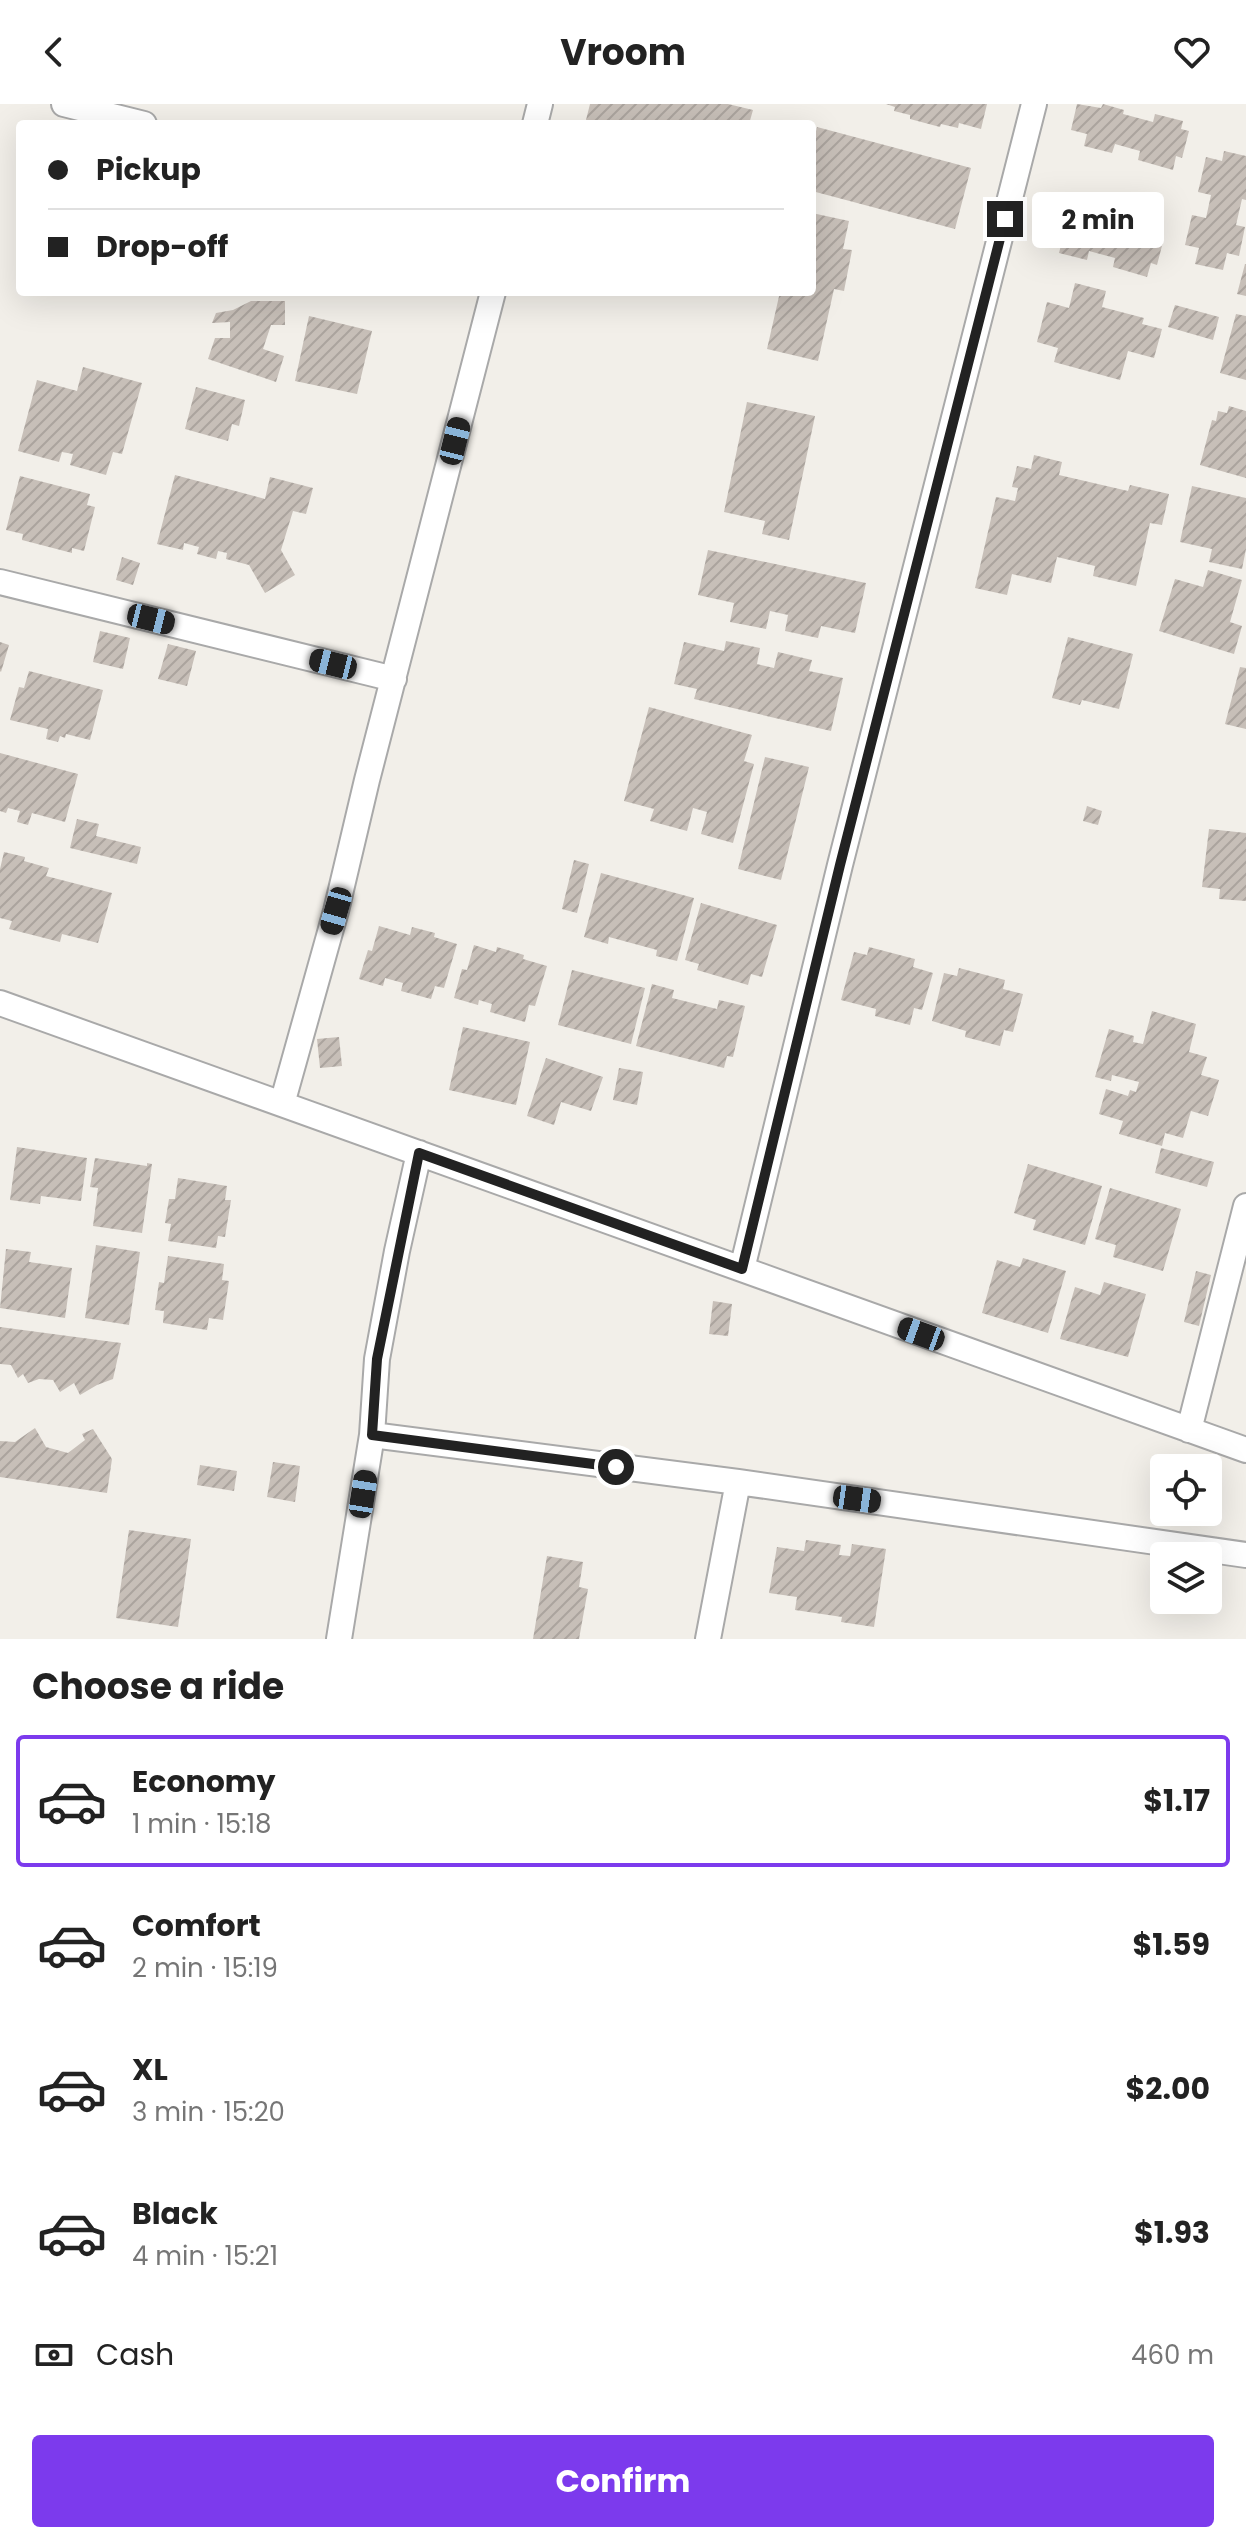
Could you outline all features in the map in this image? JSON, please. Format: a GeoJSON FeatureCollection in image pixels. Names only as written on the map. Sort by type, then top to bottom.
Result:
{"type":"FeatureCollection","features":[{"type":"Feature","properties":{"kind":"street"},"geometry":{"type":"LineString","coordinates":[[64,104],[128,120]]}},
{"type":"Feature","properties":{"kind":"street"},"geometry":{"type":"LineString","coordinates":[[742,1269],[840,865],[1034,104]]}},
{"type":"Feature","properties":{"kind":"street"},"geometry":{"type":"LineString","coordinates":[[282,1104],[336,911],[492,296]]}},
{"type":"Feature","properties":{"kind":"street"},"geometry":{"type":"LineString","coordinates":[[0,582],[394,679]]}},
{"type":"Feature","properties":{"kind":"street"},"geometry":{"type":"LineString","coordinates":[[0,1003],[1246,1450]]}},
{"type":"Feature","properties":{"kind":"street"},"geometry":{"type":"LineString","coordinates":[[339,1639],[372,1435],[377,1359],[419,1153]]}},
{"type":"Feature","properties":{"kind":"street"},"geometry":{"type":"LineString","coordinates":[[1189,1430],[1246,1206]]}},
{"type":"Feature","properties":{"kind":"street"},"geometry":{"type":"LineString","coordinates":[[372,1435],[738,1482],[1246,1555]]}},
{"type":"Feature","properties":{"kind":"street"},"geometry":{"type":"LineString","coordinates":[[708,1639],[738,1482]]}},
{"type":"Feature","properties":{"kind":"building"},"geometry":{"type":"Polygon","coordinates":[[[590,104],[728,104],[753,110],[750,120],[586,120],[590,104]]]}},
{"type":"Feature","properties":{"kind":"building"},"geometry":{"type":"Polygon","coordinates":[[[886,104],[987,104],[981,129],[959,123],[958,128],[941,124],[940,127],[910,119],[910,115],[894,111],[895,107],[886,104]]]}},
{"type":"Feature","properties":{"kind":"building"},"geometry":{"type":"Polygon","coordinates":[[[1077,104],[1101,108],[1103,104],[1124,110],[1123,114],[1153,122],[1155,114],[1183,121],[1181,129],[1189,131],[1182,158],[1176,156],[1173,170],[1138,160],[1140,151],[1115,144],[1112,153],[1084,146],[1087,134],[1071,130],[1077,104]]]}},
{"type":"Feature","properties":{"kind":"building"},"geometry":{"type":"Polygon","coordinates":[[[817,127],[971,168],[955,229],[816,192],[817,127]]]}},
{"type":"Feature","properties":{"kind":"building"},"geometry":{"type":"Polygon","coordinates":[[[1224,151],[1246,156],[1246,200],[1242,199],[1236,225],[1245,227],[1239,256],[1227,253],[1223,270],[1195,264],[1199,248],[1185,245],[1192,215],[1206,218],[1211,195],[1198,192],[1206,157],[1222,161],[1224,151]]]}},
{"type":"Feature","properties":{"kind":"building"},"geometry":{"type":"Polygon","coordinates":[[[1071,199],[1101,207],[1098,221],[1120,227],[1124,214],[1158,224],[1154,239],[1163,242],[1157,265],[1151,263],[1147,277],[1113,267],[1115,258],[1089,251],[1087,260],[1059,253],[1062,241],[1045,237],[1052,209],[1068,213],[1071,199]]]}},
{"type":"Feature","properties":{"kind":"building"},"geometry":{"type":"Polygon","coordinates":[[[816,214],[849,221],[843,249],[852,250],[844,291],[834,289],[818,361],[767,349],[779,296],[816,296],[816,214]]]}},
{"type":"Feature","properties":{"kind":"building"},"geometry":{"type":"Polygon","coordinates":[[[1246,264],[1246,296],[1237,294],[1246,264]]]}},
{"type":"Feature","properties":{"kind":"building"},"geometry":{"type":"Polygon","coordinates":[[[1075,283],[1106,291],[1102,307],[1144,318],[1142,324],[1162,329],[1154,358],[1128,351],[1120,380],[1054,362],[1058,348],[1037,342],[1047,302],[1069,308],[1075,283]]]}},
{"type":"Feature","properties":{"kind":"building"},"geometry":{"type":"Polygon","coordinates":[[[251,301],[285,301],[285,325],[271,325],[263,349],[284,356],[276,382],[208,359],[215,338],[230,338],[230,322],[212,323],[216,313],[233,310],[251,301]]]}},
{"type":"Feature","properties":{"kind":"building"},"geometry":{"type":"Polygon","coordinates":[[[1175,305],[1219,317],[1213,340],[1168,327],[1175,305]]]}},
{"type":"Feature","properties":{"kind":"building"},"geometry":{"type":"Polygon","coordinates":[[[1236,314],[1246,316],[1246,380],[1220,373],[1236,314]]]}},
{"type":"Feature","properties":{"kind":"building"},"geometry":{"type":"Polygon","coordinates":[[[309,316],[372,331],[357,394],[295,381],[309,316]]]}},
{"type":"Feature","properties":{"kind":"building"},"geometry":{"type":"Polygon","coordinates":[[[83,367],[142,383],[122,454],[113,452],[106,475],[70,465],[73,454],[62,452],[59,462],[18,451],[37,380],[77,391],[83,367]]]}},
{"type":"Feature","properties":{"kind":"building"},"geometry":{"type":"Polygon","coordinates":[[[196,387],[245,400],[239,426],[232,424],[228,441],[185,429],[196,387]]]}},
{"type":"Feature","properties":{"kind":"building"},"geometry":{"type":"Polygon","coordinates":[[[747,402],[815,416],[789,540],[762,534],[765,521],[724,512],[747,402]]]}},
{"type":"Feature","properties":{"kind":"building"},"geometry":{"type":"Polygon","coordinates":[[[1229,406],[1246,411],[1246,478],[1200,465],[1212,420],[1216,421],[1218,411],[1227,413],[1229,406]]]}},
{"type":"Feature","properties":{"kind":"building"},"geometry":{"type":"Polygon","coordinates":[[[1034,455],[1062,462],[1059,475],[1128,491],[1130,485],[1169,494],[1162,525],[1150,523],[1136,586],[1093,576],[1095,566],[1057,557],[1051,583],[1012,574],[1007,595],[975,588],[996,497],[1015,501],[1018,488],[1012,487],[1017,466],[1031,469],[1034,455]]]}},
{"type":"Feature","properties":{"kind":"building"},"geometry":{"type":"Polygon","coordinates":[[[175,475],[265,499],[270,477],[313,488],[306,514],[293,511],[281,550],[295,575],[265,593],[249,565],[226,559],[227,553],[218,551],[216,559],[197,554],[199,547],[184,543],[183,550],[157,544],[175,475]]]}},
{"type":"Feature","properties":{"kind":"building"},"geometry":{"type":"Polygon","coordinates":[[[20,476],[90,494],[87,505],[95,507],[84,551],[72,548],[72,553],[22,540],[23,534],[6,530],[20,476]]]}},
{"type":"Feature","properties":{"kind":"building"},"geometry":{"type":"Polygon","coordinates":[[[1192,486],[1246,498],[1246,549],[1242,569],[1209,562],[1212,549],[1180,542],[1192,486]]]}},
{"type":"Feature","properties":{"kind":"building"},"geometry":{"type":"Polygon","coordinates":[[[708,550],[866,583],[855,633],[821,626],[818,638],[785,631],[788,615],[770,611],[766,629],[730,622],[734,603],[698,595],[708,550]]]}},
{"type":"Feature","properties":{"kind":"building"},"geometry":{"type":"Polygon","coordinates":[[[122,557],[140,563],[133,585],[116,580],[122,557]]]}},
{"type":"Feature","properties":{"kind":"building"},"geometry":{"type":"Polygon","coordinates":[[[1208,570],[1242,580],[1230,622],[1242,626],[1234,654],[1159,631],[1175,579],[1203,587],[1208,570]]]}},
{"type":"Feature","properties":{"kind":"building"},"geometry":{"type":"Polygon","coordinates":[[[100,631],[130,638],[123,669],[93,662],[100,631]]]}},
{"type":"Feature","properties":{"kind":"building"},"geometry":{"type":"Polygon","coordinates":[[[1068,637],[1133,654],[1119,709],[1082,700],[1080,705],[1052,698],[1068,637]]]}},
{"type":"Feature","properties":{"kind":"building"},"geometry":{"type":"Polygon","coordinates":[[[726,641],[760,648],[757,664],[774,668],[778,652],[812,660],[809,671],[843,678],[831,731],[694,699],[697,689],[674,684],[684,642],[724,651],[726,641]]]}},
{"type":"Feature","properties":{"kind":"building"},"geometry":{"type":"Polygon","coordinates":[[[0,642],[9,645],[1,672],[0,671],[0,642]]]}},
{"type":"Feature","properties":{"kind":"building"},"geometry":{"type":"Polygon","coordinates":[[[168,644],[196,651],[187,686],[158,679],[168,644]]]}},
{"type":"Feature","properties":{"kind":"building"},"geometry":{"type":"Polygon","coordinates":[[[1240,667],[1246,668],[1246,729],[1225,724],[1240,667]]]}},
{"type":"Feature","properties":{"kind":"building"},"geometry":{"type":"Polygon","coordinates":[[[29,671],[103,690],[90,740],[66,734],[65,738],[60,736],[58,742],[46,739],[48,729],[10,720],[19,687],[24,688],[29,671]]]}},
{"type":"Feature","properties":{"kind":"building"},"geometry":{"type":"Polygon","coordinates":[[[649,707],[752,735],[744,761],[754,764],[733,843],[701,834],[707,812],[693,808],[687,831],[650,821],[654,809],[624,801],[649,707]]]}},
{"type":"Feature","properties":{"kind":"building"},"geometry":{"type":"Polygon","coordinates":[[[0,753],[78,774],[65,822],[32,813],[28,825],[17,822],[20,811],[8,808],[6,813],[0,811],[0,753]]]}},
{"type":"Feature","properties":{"kind":"building"},"geometry":{"type":"Polygon","coordinates":[[[765,757],[809,767],[781,880],[738,869],[765,757]]]}},
{"type":"Feature","properties":{"kind":"building"},"geometry":{"type":"Polygon","coordinates":[[[1087,806],[1102,811],[1098,825],[1083,821],[1087,806]]]}},
{"type":"Feature","properties":{"kind":"building"},"geometry":{"type":"Polygon","coordinates":[[[77,819],[99,824],[96,836],[141,847],[137,864],[70,848],[77,819]]]}},
{"type":"Feature","properties":{"kind":"building"},"geometry":{"type":"Polygon","coordinates":[[[1209,829],[1246,833],[1246,901],[1219,899],[1220,889],[1202,887],[1209,829]]]}},
{"type":"Feature","properties":{"kind":"building"},"geometry":{"type":"Polygon","coordinates":[[[4,852],[49,868],[46,876],[112,893],[98,943],[62,934],[60,942],[9,929],[12,921],[0,918],[0,869],[4,852]]]}},
{"type":"Feature","properties":{"kind":"building"},"geometry":{"type":"Polygon","coordinates":[[[574,860],[589,864],[577,913],[562,909],[574,860]]]}},
{"type":"Feature","properties":{"kind":"building"},"geometry":{"type":"Polygon","coordinates":[[[601,873],[694,898],[677,961],[656,956],[657,950],[609,937],[608,944],[584,937],[601,873]]]}},
{"type":"Feature","properties":{"kind":"building"},"geometry":{"type":"Polygon","coordinates":[[[701,903],[777,925],[762,977],[751,974],[748,985],[697,970],[699,964],[685,960],[701,903]]]}},
{"type":"Feature","properties":{"kind":"building"},"geometry":{"type":"Polygon","coordinates":[[[379,926],[410,935],[412,927],[435,933],[434,937],[457,944],[444,988],[435,986],[431,999],[401,991],[403,983],[385,978],[383,986],[359,979],[379,926]]]}},
{"type":"Feature","properties":{"kind":"building"},"geometry":{"type":"Polygon","coordinates":[[[474,945],[496,952],[497,947],[547,966],[535,1006],[529,1005],[525,1022],[490,1012],[492,1004],[479,1000],[478,1005],[454,998],[462,969],[467,970],[474,945]]]}},
{"type":"Feature","properties":{"kind":"building"},"geometry":{"type":"Polygon","coordinates":[[[869,947],[915,959],[913,967],[933,973],[922,1010],[914,1008],[910,1025],[875,1016],[876,1009],[841,1000],[854,952],[867,955],[869,947]]]}},
{"type":"Feature","properties":{"kind":"building"},"geometry":{"type":"Polygon","coordinates":[[[959,968],[1005,980],[1003,989],[1023,994],[1013,1032],[1004,1030],[1000,1046],[965,1037],[966,1031],[932,1021],[944,973],[957,976],[959,968]]]}},
{"type":"Feature","properties":{"kind":"building"},"geometry":{"type":"Polygon","coordinates":[[[572,970],[645,988],[631,1044],[558,1025],[572,970]]]}},
{"type":"Feature","properties":{"kind":"building"},"geometry":{"type":"Polygon","coordinates":[[[652,984],[674,990],[672,998],[717,1009],[719,1000],[745,1006],[733,1057],[727,1056],[724,1068],[636,1046],[652,984]]]}},
{"type":"Feature","properties":{"kind":"building"},"geometry":{"type":"Polygon","coordinates":[[[1152,1011],[1196,1024],[1189,1052],[1207,1057],[1201,1075],[1219,1080],[1208,1116],[1191,1111],[1183,1138],[1165,1133],[1162,1146],[1119,1134],[1123,1121],[1099,1114],[1106,1089],[1128,1096],[1130,1090],[1136,1092],[1139,1082],[1112,1075],[1111,1081],[1095,1077],[1109,1029],[1134,1036],[1133,1042],[1143,1044],[1152,1011]]]}},
{"type":"Feature","properties":{"kind":"building"},"geometry":{"type":"Polygon","coordinates":[[[463,1027],[530,1042],[516,1105],[449,1090],[463,1027]]]}},
{"type":"Feature","properties":{"kind":"building"},"geometry":{"type":"Polygon","coordinates":[[[339,1037],[342,1066],[320,1068],[317,1039],[339,1037]]]}},
{"type":"Feature","properties":{"kind":"building"},"geometry":{"type":"Polygon","coordinates":[[[546,1058],[603,1077],[591,1111],[561,1102],[554,1125],[527,1116],[546,1058]]]}},
{"type":"Feature","properties":{"kind":"building"},"geometry":{"type":"Polygon","coordinates":[[[619,1068],[643,1072],[637,1105],[613,1100],[619,1068]]]}},
{"type":"Feature","properties":{"kind":"building"},"geometry":{"type":"Polygon","coordinates":[[[17,1147],[87,1158],[81,1201],[41,1196],[40,1204],[10,1200],[17,1147]]]}},
{"type":"Feature","properties":{"kind":"building"},"geometry":{"type":"Polygon","coordinates":[[[1161,1148],[1214,1162],[1207,1187],[1155,1173],[1161,1148]]]}},
{"type":"Feature","properties":{"kind":"building"},"geometry":{"type":"Polygon","coordinates":[[[95,1158],[147,1166],[147,1163],[152,1164],[142,1233],[93,1226],[98,1188],[90,1187],[95,1158]]]}},
{"type":"Feature","properties":{"kind":"building"},"geometry":{"type":"Polygon","coordinates":[[[1028,1164],[1102,1186],[1085,1245],[1033,1230],[1036,1220],[1014,1213],[1028,1164]]]}},
{"type":"Feature","properties":{"kind":"building"},"geometry":{"type":"Polygon","coordinates":[[[178,1178],[227,1186],[225,1200],[231,1200],[225,1237],[218,1236],[216,1248],[168,1241],[171,1224],[165,1223],[169,1199],[175,1199],[178,1178]]]}},
{"type":"Feature","properties":{"kind":"building"},"geometry":{"type":"Polygon","coordinates":[[[1110,1188],[1181,1209],[1163,1271],[1113,1257],[1116,1245],[1095,1239],[1110,1188]]]}},
{"type":"Feature","properties":{"kind":"building"},"geometry":{"type":"Polygon","coordinates":[[[96,1245],[140,1252],[129,1325],[85,1318],[96,1245]]]}},
{"type":"Feature","properties":{"kind":"building"},"geometry":{"type":"Polygon","coordinates":[[[6,1249],[31,1252],[29,1262],[72,1268],[65,1318],[0,1308],[6,1249]]]}},
{"type":"Feature","properties":{"kind":"building"},"geometry":{"type":"Polygon","coordinates":[[[168,1256],[224,1264],[222,1280],[229,1281],[223,1320],[209,1318],[207,1330],[163,1323],[164,1311],[155,1310],[159,1282],[164,1283],[168,1256]]]}},
{"type":"Feature","properties":{"kind":"building"},"geometry":{"type":"Polygon","coordinates":[[[1023,1258],[1066,1271],[1048,1333],[982,1313],[997,1260],[1020,1267],[1023,1258]]]}},
{"type":"Feature","properties":{"kind":"building"},"geometry":{"type":"Polygon","coordinates":[[[1196,1271],[1211,1275],[1199,1326],[1184,1322],[1196,1271]]]}},
{"type":"Feature","properties":{"kind":"building"},"geometry":{"type":"Polygon","coordinates":[[[1104,1282],[1146,1294],[1128,1357],[1060,1339],[1075,1287],[1100,1295],[1104,1282]]]}},
{"type":"Feature","properties":{"kind":"building"},"geometry":{"type":"Polygon","coordinates":[[[713,1301],[732,1304],[728,1336],[709,1334],[713,1301]]]}},
{"type":"Feature","properties":{"kind":"building"},"geometry":{"type":"Polygon","coordinates":[[[0,1327],[121,1343],[113,1379],[80,1395],[74,1383],[60,1392],[53,1380],[39,1379],[28,1383],[23,1374],[18,1378],[11,1365],[0,1364],[0,1327]]]}},
{"type":"Feature","properties":{"kind":"building"},"geometry":{"type":"Polygon","coordinates":[[[35,1428],[46,1447],[68,1453],[85,1440],[82,1434],[93,1429],[112,1459],[107,1493],[0,1477],[0,1441],[15,1442],[35,1428]]]}},
{"type":"Feature","properties":{"kind":"building"},"geometry":{"type":"Polygon","coordinates":[[[273,1462],[300,1466],[295,1502],[267,1497],[273,1462]]]}},
{"type":"Feature","properties":{"kind":"building"},"geometry":{"type":"Polygon","coordinates":[[[200,1465],[237,1471],[234,1491],[197,1485],[200,1465]]]}},
{"type":"Feature","properties":{"kind":"building"},"geometry":{"type":"Polygon","coordinates":[[[129,1530],[191,1539],[178,1627],[116,1618],[129,1530]]]}},
{"type":"Feature","properties":{"kind":"building"},"geometry":{"type":"Polygon","coordinates":[[[806,1540],[841,1545],[839,1555],[850,1556],[852,1544],[886,1549],[874,1627],[841,1622],[842,1617],[795,1610],[797,1597],[769,1593],[777,1547],[804,1551],[806,1540]]]}},
{"type":"Feature","properties":{"kind":"building"},"geometry":{"type":"Polygon","coordinates":[[[547,1556],[583,1562],[579,1587],[588,1589],[579,1639],[533,1639],[547,1556]]]}},
{"type":"Feature","properties":{"kind":"route"},"geometry":{"type":"LineString","coordinates":[[616,1467],[372,1435],[377,1359],[419,1153],[742,1269],[840,865],[1005,219]]}}]}
